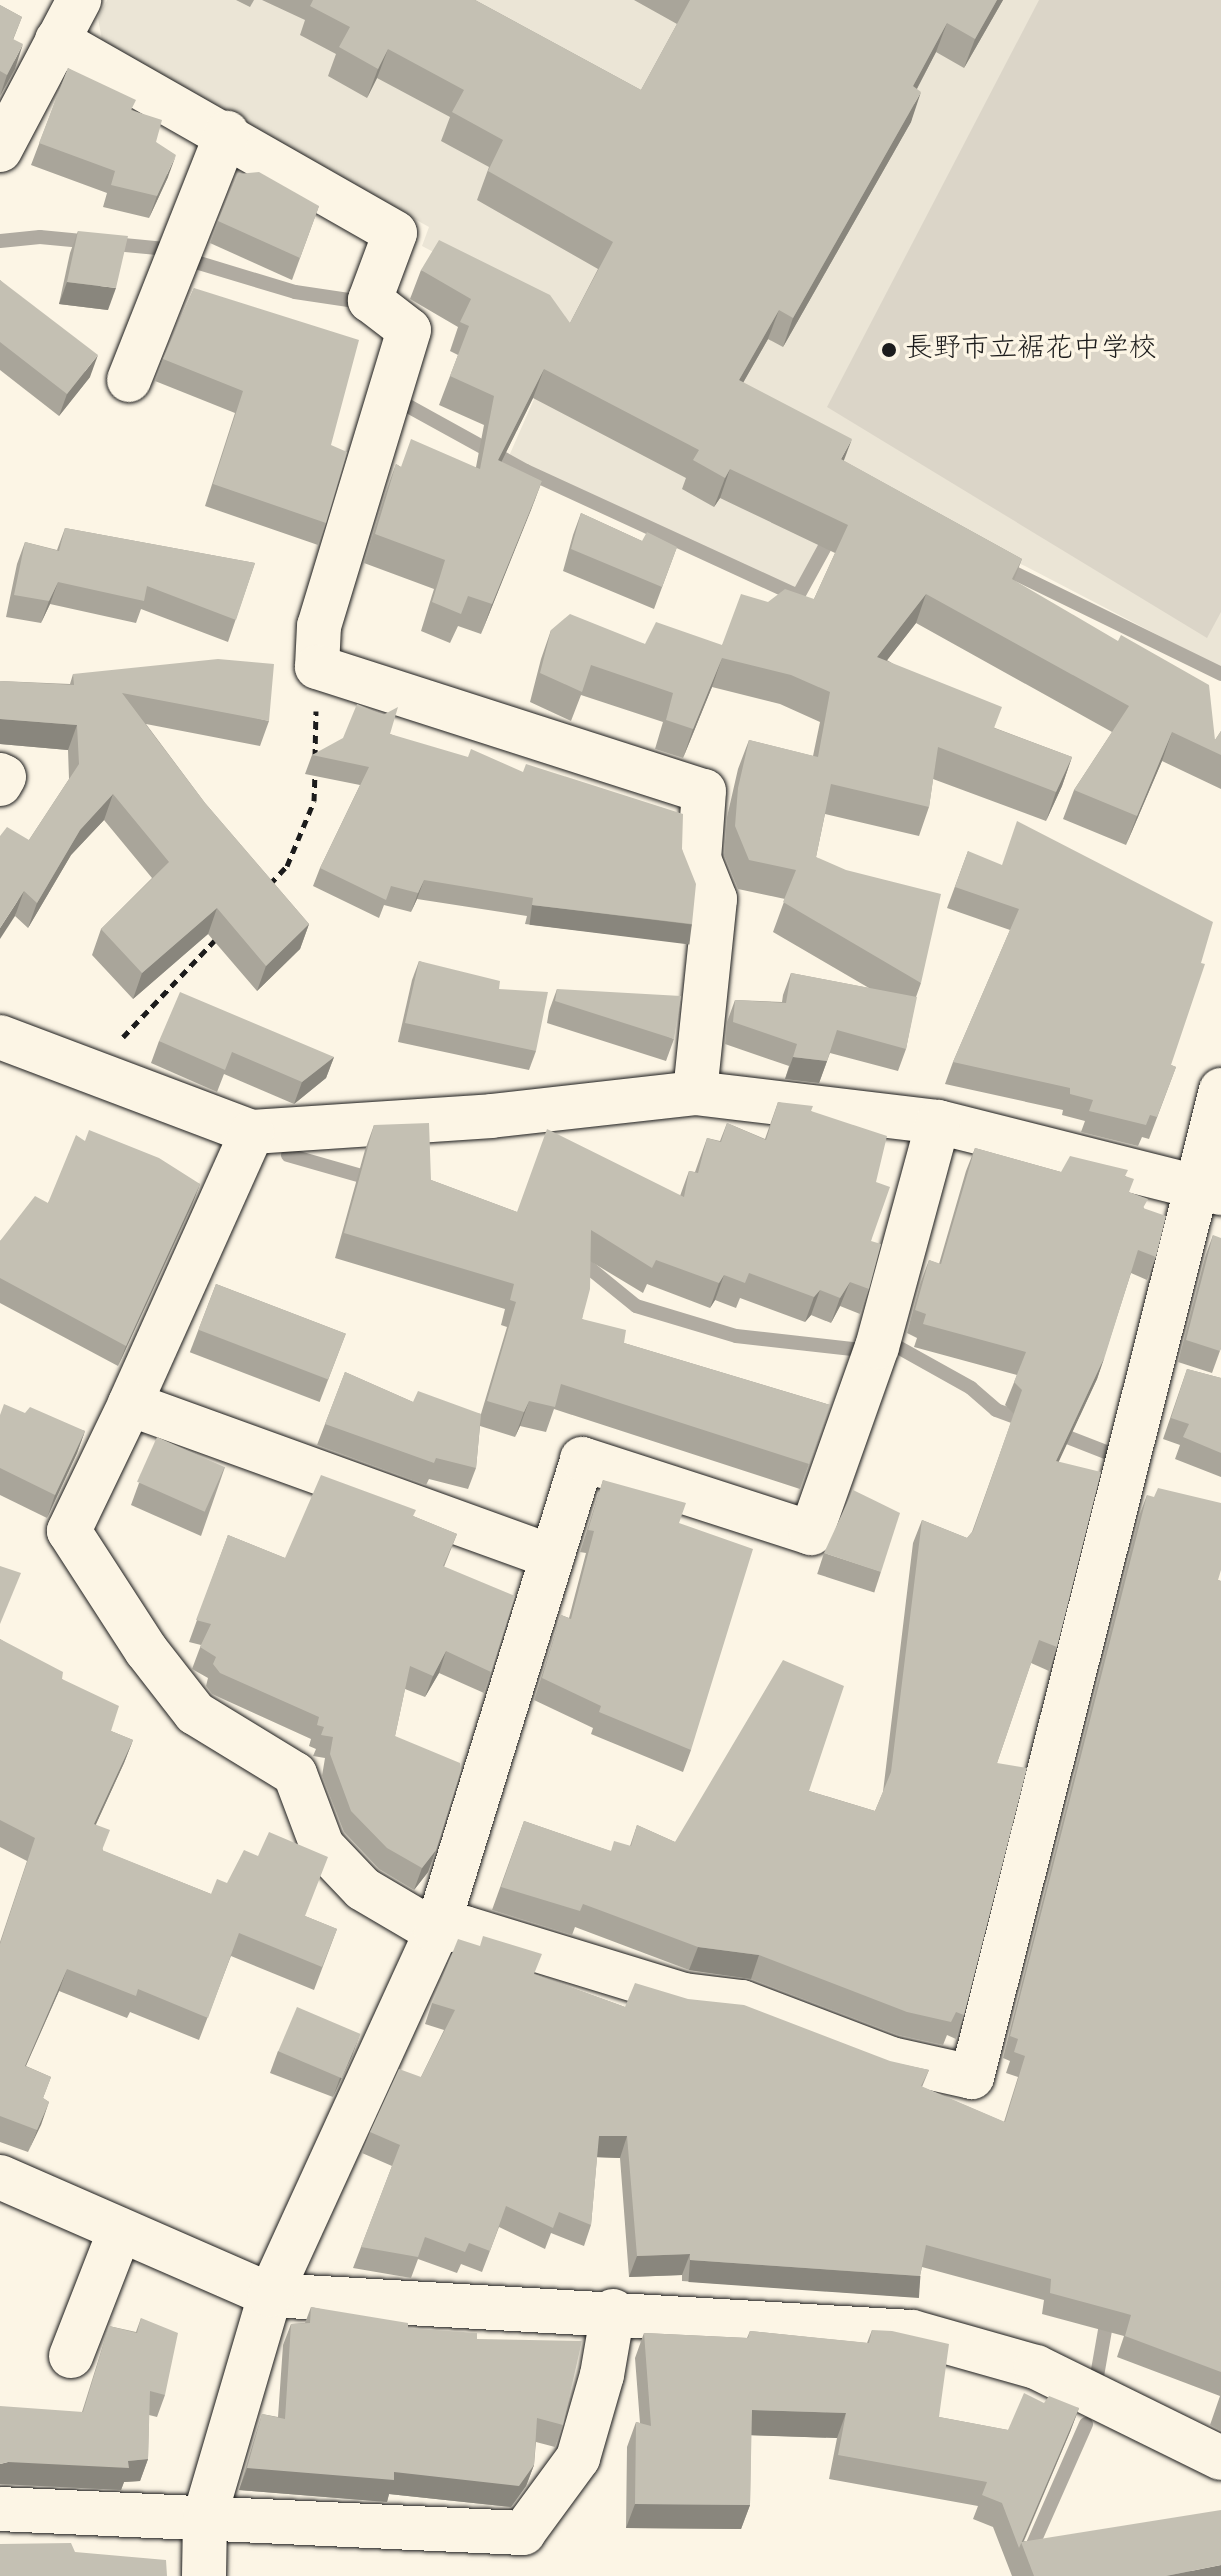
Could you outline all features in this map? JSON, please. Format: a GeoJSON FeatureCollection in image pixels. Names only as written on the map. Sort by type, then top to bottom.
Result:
{"type":"FeatureCollection","features":[{"type":"Feature","properties":{"kind":"street"},"geometry":{"type":"LineString","coordinates":[[0,150],[79,0]]}},
{"type":"Feature","properties":{"kind":"street"},"geometry":{"type":"LineString","coordinates":[[57,40],[227,133],[395,233],[370,300],[409,330],[319,626],[317,667],[704,791],[699,859],[715,899],[695,1093]]}},
{"type":"Feature","properties":{"kind":"street"},"geometry":{"type":"LineString","coordinates":[[129,380],[227,133]]}},
{"type":"Feature","properties":{"kind":"street"},"geometry":{"type":"LineString","coordinates":[[0,775],[4,777],[0,784]]}},
{"type":"Feature","properties":{"kind":"street"},"geometry":{"type":"LineString","coordinates":[[0,1037],[252,1132],[491,1116],[695,1093],[938,1122],[1211,1189]]}},
{"type":"Feature","properties":{"kind":"street"},"geometry":{"type":"LineString","coordinates":[[252,1132],[130,1404],[69,1531],[146,1650],[195,1713],[295,1774],[322,1846],[363,1889],[436,1932],[465,1928],[684,1995],[742,2002],[891,2059],[972,2077],[1211,1189],[1221,1090]]}},
{"type":"Feature","properties":{"kind":"street"},"geometry":{"type":"LineString","coordinates":[[204,2576],[205,2516],[270,2295],[436,1932],[582,1459],[811,1533],[877,1347],[938,1122]]}},
{"type":"Feature","properties":{"kind":"street"},"geometry":{"type":"LineString","coordinates":[[130,1404],[552,1557]]}},
{"type":"Feature","properties":{"kind":"street"},"geometry":{"type":"LineString","coordinates":[[0,2177],[270,2295],[613,2311],[912,2332],[1036,2367],[1221,2458]]}},
{"type":"Feature","properties":{"kind":"street"},"geometry":{"type":"LineString","coordinates":[[71,2356],[120,2230]]}},
{"type":"Feature","properties":{"kind":"street"},"geometry":{"type":"LineString","coordinates":[[0,2509],[205,2516],[523,2533],[578,2458],[602,2375],[613,2311]]}},
{"type":"Feature","properties":{"kind":"path"},"geometry":{"type":"LineString","coordinates":[[267,886],[287,866],[314,801],[317,667]]}},
{"type":"Feature","properties":{"kind":"path"},"geometry":{"type":"LineString","coordinates":[[107,1079],[123,1036],[227,928]]}},
{"type":"Feature","properties":{"kind":"shaded area","name":"長野市立裾花中学校"},"geometry":{"type":"Polygon","coordinates":[[[107,0],[1221,0],[1221,668],[1025,566],[850,491],[800,605],[509,456],[568,322],[422,246],[429,227],[103,46],[98,18],[107,0]]]}},
{"type":"Feature","properties":{"kind":"shaded area"},"geometry":{"type":"Polygon","coordinates":[[[1039,0],[1221,0],[1221,612],[1207,638],[827,407],[1039,0]]]}},
{"type":"Feature","properties":{"kind":"building"},"geometry":{"type":"Polygon","coordinates":[[[313,0],[475,0],[641,90],[690,0],[997,0],[975,39],[947,23],[913,86],[921,92],[793,318],[779,310],[739,380],[852,439],[841,459],[1022,559],[1012,579],[1118,641],[1121,635],[1209,685],[1215,740],[1221,731],[1221,755],[1172,732],[1137,816],[1074,790],[1129,706],[926,594],[877,657],[1002,707],[994,728],[1072,757],[1056,792],[938,747],[929,807],[831,784],[816,857],[846,870],[941,894],[921,983],[783,902],[796,870],[749,860],[735,826],[738,788],[749,740],[818,757],[830,692],[791,675],[722,658],[693,729],[666,720],[673,693],[591,665],[582,692],[540,673],[551,630],[570,614],[645,644],[656,622],[722,645],[741,594],[768,602],[785,589],[814,599],[848,525],[730,469],[725,478],[693,460],[699,450],[544,369],[498,460],[542,481],[492,604],[468,596],[461,614],[432,602],[445,560],[375,534],[396,464],[401,467],[411,439],[480,469],[494,396],[450,376],[469,326],[460,322],[471,299],[421,270],[439,240],[550,295],[570,323],[613,242],[488,171],[503,140],[452,112],[464,90],[388,49],[378,69],[339,47],[350,27],[310,6],[313,0]]]}},
{"type":"Feature","properties":{"kind":"building"},"geometry":{"type":"Polygon","coordinates":[[[0,5],[22,17],[13,39],[23,44],[7,75],[0,71],[0,5]]]}},
{"type":"Feature","properties":{"kind":"building"},"geometry":{"type":"Polygon","coordinates":[[[68,68],[136,100],[131,110],[162,120],[156,142],[176,155],[157,196],[111,185],[115,171],[39,143],[68,68]]]}},
{"type":"Feature","properties":{"kind":"building"},"geometry":{"type":"Polygon","coordinates":[[[259,172],[319,206],[300,258],[218,221],[238,174],[259,172]]]}},
{"type":"Feature","properties":{"kind":"building"},"geometry":{"type":"Polygon","coordinates":[[[78,231],[128,236],[116,288],[67,282],[78,231]]]}},
{"type":"Feature","properties":{"kind":"building"},"geometry":{"type":"Polygon","coordinates":[[[0,280],[98,355],[67,394],[0,342],[0,280]]]}},
{"type":"Feature","properties":{"kind":"building"},"geometry":{"type":"Polygon","coordinates":[[[194,288],[359,340],[331,445],[347,452],[326,523],[213,484],[243,391],[163,359],[194,288]]]}},
{"type":"Feature","properties":{"kind":"building"},"geometry":{"type":"Polygon","coordinates":[[[581,513],[642,541],[647,532],[677,547],[662,587],[571,549],[581,513]]]}},
{"type":"Feature","properties":{"kind":"building"},"geometry":{"type":"Polygon","coordinates":[[[65,528],[255,563],[236,620],[147,586],[144,601],[58,582],[49,601],[14,595],[25,542],[59,551],[65,528]]]}},
{"type":"Feature","properties":{"kind":"building"},"geometry":{"type":"Polygon","coordinates":[[[218,659],[274,664],[269,721],[122,693],[205,803],[309,924],[266,966],[217,908],[142,973],[101,929],[169,862],[113,794],[80,830],[37,903],[24,891],[0,928],[0,836],[7,827],[29,840],[79,764],[77,725],[0,719],[0,681],[74,685],[73,674],[218,659]]]}},
{"type":"Feature","properties":{"kind":"building"},"geometry":{"type":"Polygon","coordinates":[[[357,704],[383,715],[398,707],[390,734],[468,757],[471,749],[523,772],[526,764],[683,814],[682,849],[696,884],[692,924],[532,905],[533,898],[424,880],[418,893],[391,886],[386,900],[320,868],[369,767],[312,755],[343,738],[357,704]]]}},
{"type":"Feature","properties":{"kind":"building"},"geometry":{"type":"Polygon","coordinates":[[[1017,821],[1213,922],[1201,963],[1205,964],[1171,1065],[1176,1067],[1157,1117],[1150,1115],[1146,1125],[1089,1111],[1093,1100],[1070,1094],[1070,1088],[953,1062],[1019,909],[955,887],[968,851],[1002,865],[1017,821]]]}},
{"type":"Feature","properties":{"kind":"building"},"geometry":{"type":"Polygon","coordinates":[[[419,961],[500,981],[499,989],[548,992],[536,1051],[405,1023],[419,961]]]}},
{"type":"Feature","properties":{"kind":"building"},"geometry":{"type":"Polygon","coordinates":[[[791,973],[917,997],[906,1049],[837,1030],[827,1061],[793,1057],[797,1044],[733,1022],[735,1000],[786,1003],[791,973]]]}},
{"type":"Feature","properties":{"kind":"building"},"geometry":{"type":"Polygon","coordinates":[[[557,989],[681,996],[674,1039],[555,1001],[557,989]]]}},
{"type":"Feature","properties":{"kind":"building"},"geometry":{"type":"Polygon","coordinates":[[[180,992],[334,1057],[302,1082],[232,1052],[225,1070],[159,1041],[180,992]]]}},
{"type":"Feature","properties":{"kind":"building"},"geometry":{"type":"Polygon","coordinates":[[[778,1102],[813,1106],[811,1111],[887,1136],[876,1182],[890,1187],[871,1241],[881,1244],[869,1289],[850,1282],[840,1298],[820,1290],[814,1297],[749,1273],[745,1283],[724,1275],[719,1283],[656,1260],[652,1268],[591,1230],[590,1289],[582,1319],[626,1330],[624,1343],[830,1405],[809,1464],[561,1384],[555,1407],[529,1401],[524,1412],[487,1401],[516,1302],[510,1300],[514,1284],[344,1233],[374,1125],[429,1123],[431,1180],[517,1212],[547,1129],[684,1197],[689,1171],[698,1173],[707,1138],[721,1142],[727,1123],[766,1140],[778,1102]]]}},
{"type":"Feature","properties":{"kind":"building"},"geometry":{"type":"Polygon","coordinates":[[[89,1130],[159,1158],[200,1184],[126,1346],[0,1278],[0,1241],[35,1196],[48,1203],[76,1135],[85,1141],[89,1130]]]}},
{"type":"Feature","properties":{"kind":"building"},"geometry":{"type":"Polygon","coordinates":[[[975,1148],[1061,1172],[1070,1156],[1128,1170],[1125,1176],[1134,1179],[1129,1192],[1148,1199],[1143,1208],[1166,1216],[1156,1257],[1138,1250],[1105,1356],[1056,1461],[1101,1472],[1057,1647],[1039,1640],[997,1763],[1027,1768],[964,2015],[956,2012],[951,2022],[907,2012],[759,1955],[698,1947],[583,1904],[580,1911],[501,1887],[524,1821],[611,1851],[614,1841],[631,1846],[637,1825],[675,1842],[783,1660],[844,1686],[809,1791],[875,1811],[891,1772],[922,1520],[967,1538],[973,1531],[1022,1390],[1014,1382],[1026,1352],[923,1324],[926,1314],[915,1310],[929,1260],[941,1264],[975,1148]]]}},
{"type":"Feature","properties":{"kind":"building"},"geometry":{"type":"Polygon","coordinates":[[[1213,1235],[1221,1238],[1220,1351],[1186,1340],[1213,1235]]]}},
{"type":"Feature","properties":{"kind":"building"},"geometry":{"type":"Polygon","coordinates":[[[216,1284],[346,1334],[328,1380],[198,1330],[216,1284]]]}},
{"type":"Feature","properties":{"kind":"building"},"geometry":{"type":"Polygon","coordinates":[[[1187,1369],[1221,1378],[1221,1453],[1183,1437],[1189,1424],[1171,1418],[1187,1369]]]}},
{"type":"Feature","properties":{"kind":"building"},"geometry":{"type":"Polygon","coordinates":[[[345,1372],[413,1402],[418,1391],[481,1414],[476,1468],[436,1458],[434,1463],[325,1424],[345,1372]]]}},
{"type":"Feature","properties":{"kind":"building"},"geometry":{"type":"Polygon","coordinates":[[[4,1404],[25,1413],[30,1407],[85,1431],[55,1495],[0,1468],[0,1415],[4,1404]]]}},
{"type":"Feature","properties":{"kind":"building"},"geometry":{"type":"Polygon","coordinates":[[[157,1437],[225,1467],[205,1512],[137,1482],[157,1437]]]}},
{"type":"Feature","properties":{"kind":"building"},"geometry":{"type":"Polygon","coordinates":[[[321,1475],[416,1510],[413,1516],[457,1534],[443,1566],[515,1596],[491,1672],[446,1651],[433,1676],[410,1666],[395,1736],[460,1763],[461,1770],[436,1850],[422,1868],[387,1848],[351,1811],[330,1754],[333,1737],[321,1735],[324,1727],[317,1725],[319,1717],[220,1673],[213,1664],[216,1657],[200,1647],[211,1624],[196,1620],[228,1535],[285,1558],[321,1475]]]}},
{"type":"Feature","properties":{"kind":"building"},"geometry":{"type":"Polygon","coordinates":[[[603,1480],[686,1503],[679,1523],[753,1549],[691,1750],[599,1712],[601,1706],[542,1678],[561,1615],[571,1619],[594,1531],[588,1530],[603,1480]]]}},
{"type":"Feature","properties":{"kind":"building"},"geometry":{"type":"Polygon","coordinates":[[[1158,1488],[1221,1503],[1221,1570],[1218,1580],[1221,1581],[1221,2372],[1125,2336],[1131,2315],[1050,2293],[1051,2279],[926,2245],[920,2276],[690,2260],[690,2254],[637,2256],[627,2136],[599,2136],[591,2225],[559,2212],[553,2228],[506,2206],[490,2251],[469,2243],[465,2252],[425,2237],[418,2257],[361,2247],[400,2145],[370,2132],[399,2069],[421,2077],[455,2010],[432,2003],[458,1939],[480,1946],[483,1936],[542,1954],[534,1974],[625,2007],[635,1983],[688,1999],[744,2005],[890,2061],[929,2070],[921,2086],[1005,2122],[1025,2056],[1014,2052],[1018,2039],[1010,2036],[1147,1495],[1154,1497],[1158,1488]]]}},
{"type":"Feature","properties":{"kind":"building"},"geometry":{"type":"Polygon","coordinates":[[[853,1490],[900,1513],[881,1572],[824,1553],[853,1490]]]}},
{"type":"Feature","properties":{"kind":"building"},"geometry":{"type":"Polygon","coordinates":[[[0,1566],[21,1573],[0,1624],[0,1566]]]}},
{"type":"Feature","properties":{"kind":"building"},"geometry":{"type":"Polygon","coordinates":[[[0,1639],[63,1672],[62,1679],[119,1706],[111,1731],[133,1740],[94,1824],[110,1830],[102,1850],[211,1894],[217,1879],[227,1883],[244,1850],[258,1856],[269,1832],[328,1857],[305,1916],[337,1929],[322,1967],[239,1933],[208,2018],[138,1989],[136,1996],[67,1969],[25,2066],[51,2077],[43,2098],[49,2102],[37,2130],[0,2116],[0,1944],[35,1838],[0,1820],[0,1639]]]}},
{"type":"Feature","properties":{"kind":"building"},"geometry":{"type":"Polygon","coordinates":[[[297,2007],[361,2034],[342,2078],[278,2051],[297,2007]]]}},
{"type":"Feature","properties":{"kind":"building"},"geometry":{"type":"Polygon","coordinates":[[[311,2307],[408,2323],[408,2328],[477,2333],[477,2339],[582,2341],[563,2425],[537,2418],[534,2465],[519,2486],[394,2472],[394,2480],[247,2468],[262,2414],[285,2419],[291,2324],[310,2323],[311,2307]]]}},
{"type":"Feature","properties":{"kind":"building"},"geometry":{"type":"Polygon","coordinates":[[[141,2318],[178,2333],[165,2395],[150,2391],[148,2459],[128,2461],[129,2468],[0,2464],[0,2406],[83,2412],[109,2326],[137,2333],[141,2318]]]}},
{"type":"Feature","properties":{"kind":"building"},"geometry":{"type":"Polygon","coordinates":[[[872,2330],[892,2331],[949,2344],[939,2417],[1008,2430],[1024,2393],[1044,2403],[1049,2396],[1079,2408],[1019,2548],[1002,2503],[982,2495],[987,2482],[838,2455],[846,2413],[752,2410],[750,2505],[635,2504],[636,2422],[651,2426],[644,2333],[748,2338],[750,2331],[869,2343],[872,2330]]]}},
{"type":"Feature","properties":{"kind":"building"},"geometry":{"type":"Polygon","coordinates":[[[1221,2510],[1221,2565],[1166,2576],[1034,2576],[1021,2542],[1221,2510]]]}},
{"type":"Feature","properties":{"kind":"building"},"geometry":{"type":"Polygon","coordinates":[[[71,2543],[75,2552],[166,2560],[167,2576],[0,2576],[0,2544],[71,2543]]]}},
{"type":"Feature","properties":{"kind":"waterway"},"geometry":{"type":"LineString","coordinates":[[0,241],[40,237],[157,248]]}},
{"type":"Feature","properties":{"kind":"waterway"},"geometry":{"type":"LineString","coordinates":[[199,263],[295,292],[355,301]]}},
{"type":"Feature","properties":{"kind":"waterway"},"geometry":{"type":"LineString","coordinates":[[399,401],[526,471],[798,596],[832,534]]}},
{"type":"Feature","properties":{"kind":"waterway"},"geometry":{"type":"LineString","coordinates":[[1002,567],[1221,674]]}},
{"type":"Feature","properties":{"kind":"waterway"},"geometry":{"type":"LineString","coordinates":[[288,1155],[375,1180]]}},
{"type":"Feature","properties":{"kind":"waterway"},"geometry":{"type":"LineString","coordinates":[[577,1258],[636,1306],[736,1336],[861,1350]]}},
{"type":"Feature","properties":{"kind":"waterway"},"geometry":{"type":"LineString","coordinates":[[896,1346],[971,1388],[996,1410],[1029,1422]]}},
{"type":"Feature","properties":{"kind":"waterway"},"geometry":{"type":"LineString","coordinates":[[1052,1431],[1111,1454]]}},
{"type":"Feature","properties":{"kind":"waterway"},"geometry":{"type":"LineString","coordinates":[[1097,2376],[1108,2313]]}},
{"type":"Feature","properties":{"kind":"waterway"},"geometry":{"type":"LineString","coordinates":[[1019,2576],[1086,2424]]}},
{"type":"Feature","properties":{"kind":"place","name":"長野市立裾花中学校"},"geometry":{"type":"Point","coordinates":[889,350]}}]}
